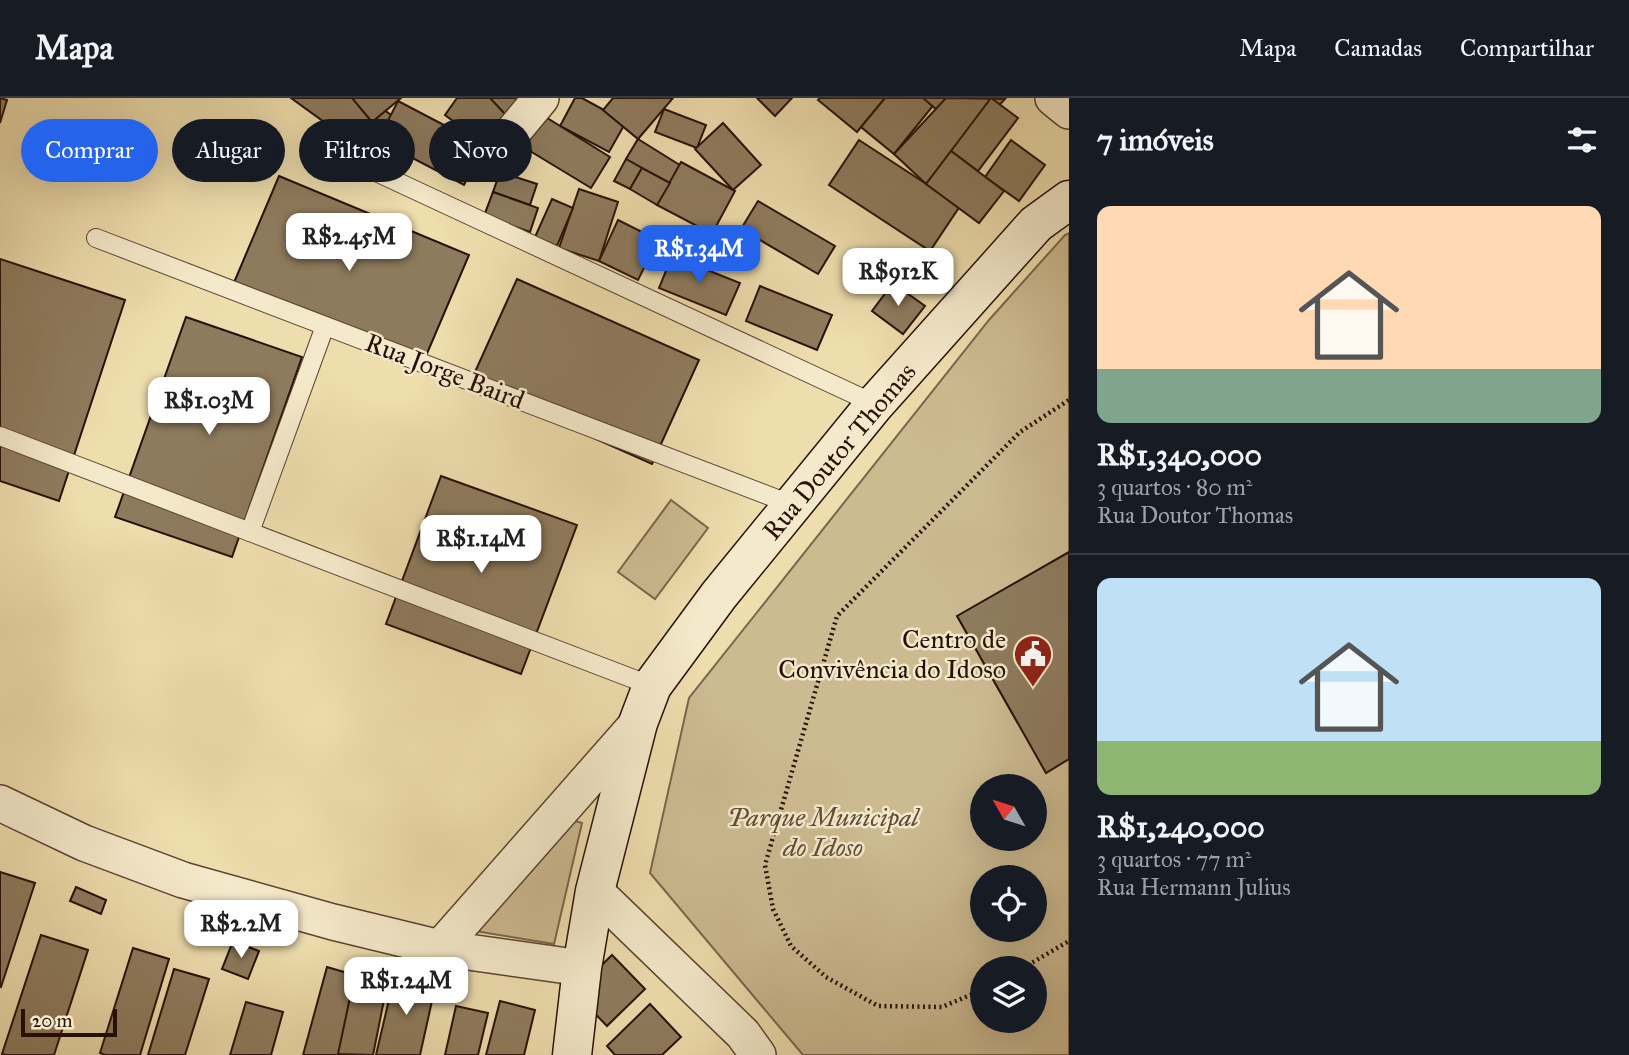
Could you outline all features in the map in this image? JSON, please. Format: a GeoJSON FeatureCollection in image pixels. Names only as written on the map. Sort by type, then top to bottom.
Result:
{"type":"FeatureCollection","features":[{"type":"Feature","properties":{"kind":"street"},"geometry":{"type":"LineString","coordinates":[[524,119],[541,98]]}},
{"type":"Feature","properties":{"kind":"street"},"geometry":{"type":"LineString","coordinates":[[1053,98],[1069,111]]}},
{"type":"Feature","properties":{"kind":"street","name":"Rua Doutor Thomas"},"geometry":{"type":"LineString","coordinates":[[572,1055],[582,968],[595,891],[638,723],[652,686],[719,595],[875,404],[1036,224],[1069,200]]}},
{"type":"Feature","properties":{"kind":"street","name":"Rua Doutor Thomas"},"geometry":{"type":"LineString","coordinates":[[440,948],[638,723]]}},
{"type":"Feature","properties":{"kind":"street"},"geometry":{"type":"LineString","coordinates":[[0,803],[84,843],[183,880],[333,922],[440,948],[582,968]]}},
{"type":"Feature","properties":{"kind":"street"},"geometry":{"type":"LineString","coordinates":[[595,891],[743,1034],[758,1055]]}},
{"type":"Feature","properties":{"kind":"lane"},"geometry":{"type":"LineString","coordinates":[[398,182],[875,404]]}},
{"type":"Feature","properties":{"kind":"lane","name":"Rua Jorge Baird"},"geometry":{"type":"LineString","coordinates":[[96,238],[793,505]]}},
{"type":"Feature","properties":{"kind":"lane"},"geometry":{"type":"LineString","coordinates":[[250,532],[325,326]]}},
{"type":"Feature","properties":{"kind":"lane"},"geometry":{"type":"LineString","coordinates":[[0,436],[652,686]]}},
{"type":"Feature","properties":{"kind":"path"},"geometry":{"type":"LineString","coordinates":[[970,995],[942,1007],[878,1006],[826,978],[791,946],[773,909],[765,865],[837,616],[1020,432],[1069,400]]}},
{"type":"Feature","properties":{"kind":"path"},"geometry":{"type":"LineString","coordinates":[[1043,956],[1069,941]]}},
{"type":"Feature","properties":{"kind":"green space","name":"Parque Municipal do Idoso"},"geometry":{"type":"Polygon","coordinates":[[[1069,233],[1069,1055],[803,1055],[650,873],[689,698],[989,320],[1069,233]]]}},
{"type":"Feature","properties":{"kind":"green space"},"geometry":{"type":"Polygon","coordinates":[[[671,500],[708,528],[655,599],[618,572],[671,500]]]}},
{"type":"Feature","properties":{"kind":"green space"},"geometry":{"type":"Polygon","coordinates":[[[565,818],[582,823],[554,944],[475,931],[565,818]]]}},
{"type":"Feature","properties":{"kind":"building"},"geometry":{"type":"Polygon","coordinates":[[[0,98],[7,100],[0,123],[0,98]]]}},
{"type":"Feature","properties":{"kind":"building"},"geometry":{"type":"Polygon","coordinates":[[[291,98],[367,98],[394,117],[392,119],[320,119],[291,98]]]}},
{"type":"Feature","properties":{"kind":"building"},"geometry":{"type":"Polygon","coordinates":[[[352,98],[401,98],[376,119],[370,119],[352,98]]]}},
{"type":"Feature","properties":{"kind":"building"},"geometry":{"type":"Polygon","coordinates":[[[457,98],[499,98],[512,107],[503,119],[450,119],[445,115],[457,98]]]}},
{"type":"Feature","properties":{"kind":"building"},"geometry":{"type":"Polygon","coordinates":[[[490,98],[523,98],[505,114],[490,98]]]}},
{"type":"Feature","properties":{"kind":"building"},"geometry":{"type":"Polygon","coordinates":[[[575,98],[582,98],[626,122],[609,152],[560,126],[575,98]]]}},
{"type":"Feature","properties":{"kind":"building"},"geometry":{"type":"Polygon","coordinates":[[[613,98],[673,98],[638,139],[603,110],[613,98]]]}},
{"type":"Feature","properties":{"kind":"building"},"geometry":{"type":"Polygon","coordinates":[[[757,98],[792,98],[775,116],[757,98]]]}},
{"type":"Feature","properties":{"kind":"building"},"geometry":{"type":"Polygon","coordinates":[[[885,98],[857,132],[818,100],[885,98]]]}},
{"type":"Feature","properties":{"kind":"building"},"geometry":{"type":"Polygon","coordinates":[[[885,98],[932,98],[936,102],[894,154],[861,127],[885,98]]]}},
{"type":"Feature","properties":{"kind":"building"},"geometry":{"type":"Polygon","coordinates":[[[923,98],[947,98],[937,110],[923,98]]]}},
{"type":"Feature","properties":{"kind":"building"},"geometry":{"type":"Polygon","coordinates":[[[946,98],[1005,99],[926,184],[894,154],[946,98]]]}},
{"type":"Feature","properties":{"kind":"building"},"geometry":{"type":"Polygon","coordinates":[[[991,98],[1018,118],[978,171],[951,151],[991,98]]]}},
{"type":"Feature","properties":{"kind":"building"},"geometry":{"type":"Polygon","coordinates":[[[398,101],[432,119],[429,119],[429,167],[415,159],[415,119],[389,119],[398,101]]]}},
{"type":"Feature","properties":{"kind":"building"},"geometry":{"type":"Polygon","coordinates":[[[664,109],[706,125],[697,148],[655,132],[664,109]]]}},
{"type":"Feature","properties":{"kind":"building"},"geometry":{"type":"Polygon","coordinates":[[[544,116],[610,157],[591,188],[532,152],[532,136],[544,116]]]}},
{"type":"Feature","properties":{"kind":"building"},"geometry":{"type":"Polygon","coordinates":[[[723,123],[761,165],[733,190],[695,149],[723,123]]]}},
{"type":"Feature","properties":{"kind":"building"},"geometry":{"type":"Polygon","coordinates":[[[638,139],[683,167],[671,187],[626,159],[638,139]]]}},
{"type":"Feature","properties":{"kind":"building"},"geometry":{"type":"Polygon","coordinates":[[[859,140],[960,206],[930,251],[829,185],[859,140]]]}},
{"type":"Feature","properties":{"kind":"building"},"geometry":{"type":"Polygon","coordinates":[[[1011,140],[1045,165],[1019,201],[985,177],[1011,140]]]}},
{"type":"Feature","properties":{"kind":"building"},"geometry":{"type":"Polygon","coordinates":[[[951,151],[1004,191],[979,223],[926,184],[951,151]]]}},
{"type":"Feature","properties":{"kind":"building"},"geometry":{"type":"Polygon","coordinates":[[[626,159],[642,168],[630,189],[614,181],[626,159]]]}},
{"type":"Feature","properties":{"kind":"building"},"geometry":{"type":"Polygon","coordinates":[[[681,162],[735,191],[712,234],[657,205],[681,162]]]}},
{"type":"Feature","properties":{"kind":"building"},"geometry":{"type":"Polygon","coordinates":[[[642,168],[670,183],[657,205],[630,189],[642,168]]]}},
{"type":"Feature","properties":{"kind":"building"},"geometry":{"type":"Polygon","coordinates":[[[285,178],[469,255],[420,370],[230,292],[276,182],[285,182],[285,178]]]}},
{"type":"Feature","properties":{"kind":"building"},"geometry":{"type":"Polygon","coordinates":[[[496,182],[537,184],[530,205],[493,192],[496,182]]]}},
{"type":"Feature","properties":{"kind":"building"},"geometry":{"type":"Polygon","coordinates":[[[579,189],[618,202],[599,261],[559,248],[579,189]]]}},
{"type":"Feature","properties":{"kind":"building"},"geometry":{"type":"Polygon","coordinates":[[[493,192],[538,208],[530,232],[484,216],[493,192]]]}},
{"type":"Feature","properties":{"kind":"building"},"geometry":{"type":"Polygon","coordinates":[[[552,199],[573,208],[557,246],[535,237],[552,199]]]}},
{"type":"Feature","properties":{"kind":"building"},"geometry":{"type":"Polygon","coordinates":[[[758,201],[835,246],[818,274],[741,229],[758,201]]]}},
{"type":"Feature","properties":{"kind":"building"},"geometry":{"type":"Polygon","coordinates":[[[618,220],[658,240],[638,280],[599,261],[618,220]]]}},
{"type":"Feature","properties":{"kind":"building"},"geometry":{"type":"Polygon","coordinates":[[[672,256],[740,283],[726,315],[659,288],[672,256]]]}},
{"type":"Feature","properties":{"kind":"building"},"geometry":{"type":"Polygon","coordinates":[[[0,259],[125,300],[59,501],[0,481],[0,259]]]}},
{"type":"Feature","properties":{"kind":"building"},"geometry":{"type":"Polygon","coordinates":[[[517,279],[699,360],[652,464],[470,383],[517,279]]]}},
{"type":"Feature","properties":{"kind":"building"},"geometry":{"type":"Polygon","coordinates":[[[893,283],[925,306],[903,334],[872,311],[893,283]]]}},
{"type":"Feature","properties":{"kind":"building"},"geometry":{"type":"Polygon","coordinates":[[[760,286],[832,315],[817,350],[746,321],[760,286]]]}},
{"type":"Feature","properties":{"kind":"building"},"geometry":{"type":"Polygon","coordinates":[[[186,317],[302,357],[232,557],[115,517],[186,317]]]}},
{"type":"Feature","properties":{"kind":"building"},"geometry":{"type":"Polygon","coordinates":[[[441,476],[577,525],[521,674],[386,624],[441,476]]]}},
{"type":"Feature","properties":{"kind":"building","name":"Centro de Convivência do Idoso"},"geometry":{"type":"Polygon","coordinates":[[[1069,552],[1069,759],[1046,773],[957,616],[1069,552]]]}},
{"type":"Feature","properties":{"kind":"building"},"geometry":{"type":"Polygon","coordinates":[[[0,872],[35,883],[1,987],[0,986],[0,872]]]}},
{"type":"Feature","properties":{"kind":"building"},"geometry":{"type":"Polygon","coordinates":[[[76,887],[106,900],[101,914],[70,901],[76,887]]]}},
{"type":"Feature","properties":{"kind":"building"},"geometry":{"type":"Polygon","coordinates":[[[41,935],[88,950],[54,1055],[2,1054],[41,935]]]}},
{"type":"Feature","properties":{"kind":"building"},"geometry":{"type":"Polygon","coordinates":[[[233,941],[259,951],[248,979],[222,969],[233,941]]]}},
{"type":"Feature","properties":{"kind":"building"},"geometry":{"type":"Polygon","coordinates":[[[133,948],[169,959],[140,1055],[105,1055],[100,1053],[133,948]]]}},
{"type":"Feature","properties":{"kind":"building"},"geometry":{"type":"Polygon","coordinates":[[[612,955],[645,989],[607,1026],[574,992],[612,955]]]}},
{"type":"Feature","properties":{"kind":"building"},"geometry":{"type":"Polygon","coordinates":[[[327,967],[361,977],[339,1055],[303,1055],[327,967]]]}},
{"type":"Feature","properties":{"kind":"building"},"geometry":{"type":"Polygon","coordinates":[[[174,969],[209,979],[185,1055],[148,1055],[174,969]]]}},
{"type":"Feature","properties":{"kind":"building"},"geometry":{"type":"Polygon","coordinates":[[[355,974],[388,980],[373,1055],[338,1054],[355,974]]]}},
{"type":"Feature","properties":{"kind":"building"},"geometry":{"type":"Polygon","coordinates":[[[395,974],[436,983],[420,1055],[376,1055],[395,974]]]}},
{"type":"Feature","properties":{"kind":"building"},"geometry":{"type":"Polygon","coordinates":[[[500,1001],[535,1010],[524,1055],[486,1055],[500,1001]]]}},
{"type":"Feature","properties":{"kind":"building"},"geometry":{"type":"Polygon","coordinates":[[[246,1002],[283,1012],[271,1055],[230,1055],[246,1002]]]}},
{"type":"Feature","properties":{"kind":"building"},"geometry":{"type":"Polygon","coordinates":[[[650,1004],[681,1037],[662,1055],[615,1055],[607,1046],[650,1004]]]}},
{"type":"Feature","properties":{"kind":"building"},"geometry":{"type":"Polygon","coordinates":[[[456,1006],[488,1013],[478,1055],[445,1055],[456,1006]]]}},
{"type":"Feature","properties":{"kind":"place","name":"Centro de Convivência do Idoso"},"geometry":{"type":"Point","coordinates":[1033,688]}}]}
